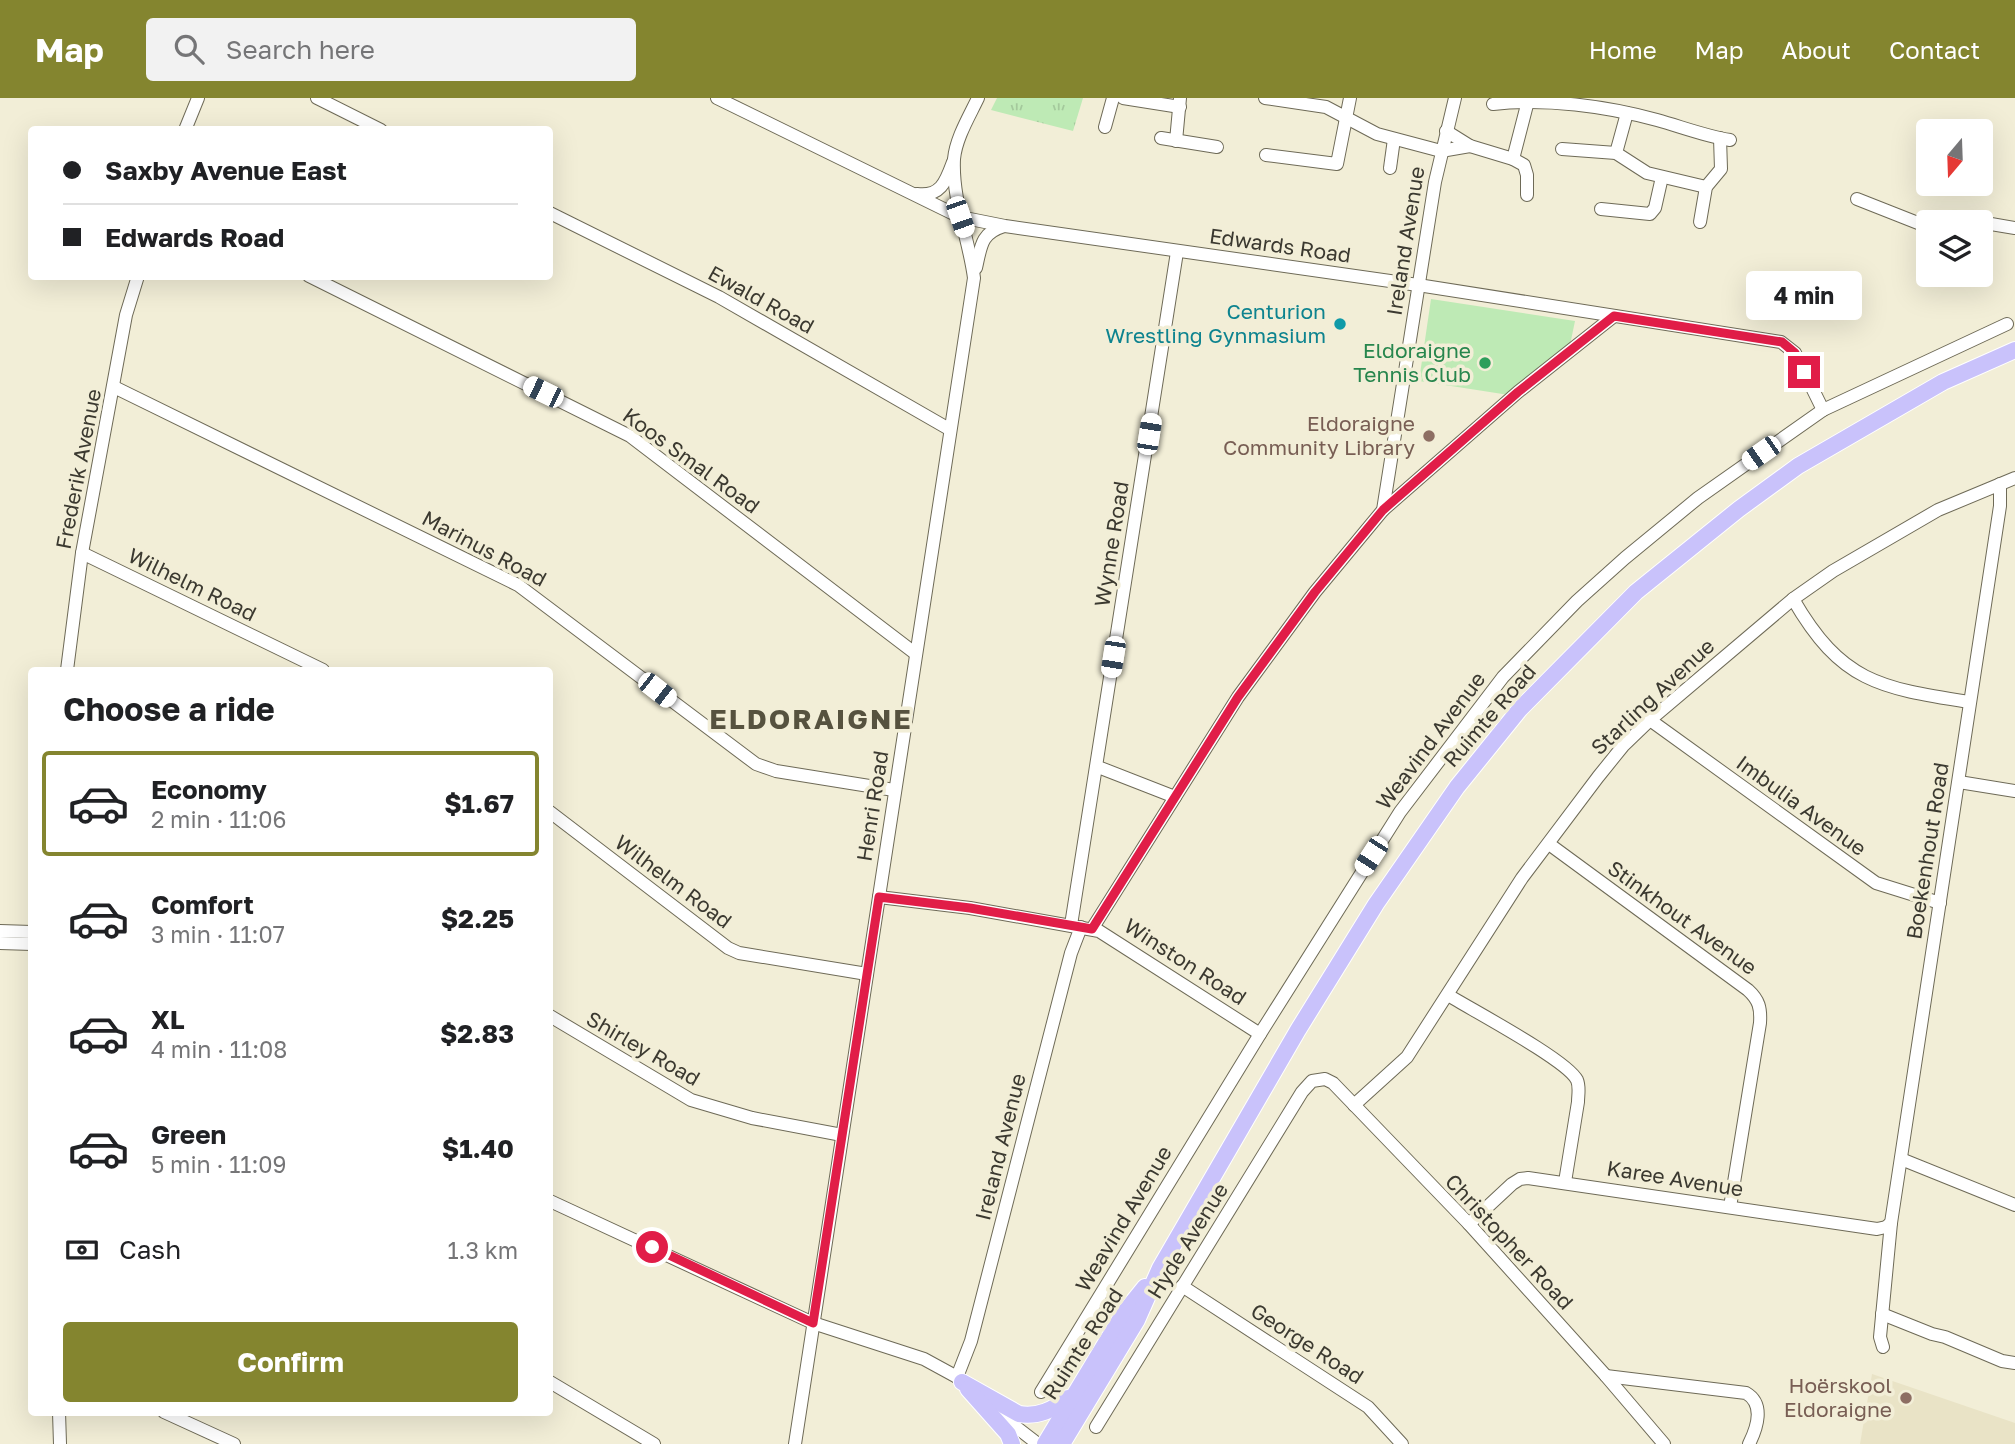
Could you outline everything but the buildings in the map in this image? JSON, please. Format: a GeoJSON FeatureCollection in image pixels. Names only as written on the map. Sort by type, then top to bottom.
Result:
{"type":"FeatureCollection","features":[{"type":"Feature","properties":{"kind":"main road"},"geometry":{"type":"LineString","coordinates":[[1943,382],[1966,366],[2015,341]]}},
{"type":"Feature","properties":{"kind":"main road","name":"Ruimte Road"},"geometry":{"type":"LineString","coordinates":[[1062,1444],[1137,1320],[1160,1268],[1298,1030],[1376,904],[1457,787],[1520,709],[1636,593],[1739,509],[1798,466],[1943,382],[2015,350]]}},
{"type":"Feature","properties":{"kind":"main road","name":"Ruimte Road"},"geometry":{"type":"LineString","coordinates":[[1045,1444],[1124,1313],[1160,1268]]}},
{"type":"Feature","properties":{"kind":"main road"},"geometry":{"type":"LineString","coordinates":[[960,1379],[1012,1411],[1028,1415],[1038,1415],[1058,1407],[1074,1394]]}},
{"type":"Feature","properties":{"kind":"main road"},"geometry":{"type":"LineString","coordinates":[[960,1379],[1008,1434],[1012,1444]]}},
{"type":"Feature","properties":{"kind":"street"},"geometry":{"type":"LineString","coordinates":[[187,126],[198,98]]}},
{"type":"Feature","properties":{"kind":"street"},"geometry":{"type":"LineString","coordinates":[[317,98],[373,126]]}},
{"type":"Feature","properties":{"kind":"street","name":"Edwards Road"},"geometry":{"type":"LineString","coordinates":[[717,98],[960,217],[1005,226],[1418,285],[1782,342],[1795,353],[1823,410]]}},
{"type":"Feature","properties":{"kind":"street"},"geometry":{"type":"LineString","coordinates":[[910,193],[927,195],[939,189],[947,177],[961,134],[978,98]]}},
{"type":"Feature","properties":{"kind":"street"},"geometry":{"type":"LineString","coordinates":[[1105,127],[1113,98]]}},
{"type":"Feature","properties":{"kind":"street"},"geometry":{"type":"LineString","coordinates":[[1123,98],[1180,102],[1176,141]]}},
{"type":"Feature","properties":{"kind":"street"},"geometry":{"type":"LineString","coordinates":[[1265,98],[1317,105],[1346,116],[1377,134],[1441,151],[1470,146]]}},
{"type":"Feature","properties":{"kind":"street"},"geometry":{"type":"LineString","coordinates":[[1266,155],[1337,164],[1350,98]]}},
{"type":"Feature","properties":{"kind":"street","name":"Ireland Avenue"},"geometry":{"type":"LineString","coordinates":[[960,1379],[1071,953],[1081,927],[1175,797],[1238,697],[1315,592],[1383,510],[1441,151],[1455,98]]}},
{"type":"Feature","properties":{"kind":"street"},"geometry":{"type":"LineString","coordinates":[[1493,104],[1528,101],[1578,103],[1725,139],[1721,169],[1706,187],[1700,222]]}},
{"type":"Feature","properties":{"kind":"street"},"geometry":{"type":"LineString","coordinates":[[1513,159],[1528,101]]}},
{"type":"Feature","properties":{"kind":"street"},"geometry":{"type":"LineString","coordinates":[[1616,153],[1627,113]]}},
{"type":"Feature","properties":{"kind":"street"},"geometry":{"type":"LineString","coordinates":[[1446,131],[1470,146],[1513,159],[1527,169],[1527,195]]}},
{"type":"Feature","properties":{"kind":"street"},"geometry":{"type":"LineString","coordinates":[[1161,138],[1217,147]]}},
{"type":"Feature","properties":{"kind":"street"},"geometry":{"type":"LineString","coordinates":[[1390,168],[1394,139]]}},
{"type":"Feature","properties":{"kind":"street"},"geometry":{"type":"LineString","coordinates":[[1562,149],[1616,153],[1641,171],[1706,187]]}},
{"type":"Feature","properties":{"kind":"street","name":"Henri Road"},"geometry":{"type":"LineString","coordinates":[[795,1444],[974,278],[971,254],[960,217],[954,159]]}},
{"type":"Feature","properties":{"kind":"street"},"geometry":{"type":"LineString","coordinates":[[1601,209],[1650,214],[1655,208],[1662,177]]}},
{"type":"Feature","properties":{"kind":"street"},"geometry":{"type":"LineString","coordinates":[[1857,199],[1916,222]]}},
{"type":"Feature","properties":{"kind":"street","name":"Ewald Road"},"geometry":{"type":"LineString","coordinates":[[553,214],[719,297],[949,429]]}},
{"type":"Feature","properties":{"kind":"street"},"geometry":{"type":"LineString","coordinates":[[1993,224],[2015,228]]}},
{"type":"Feature","properties":{"kind":"street"},"geometry":{"type":"LineString","coordinates":[[974,278],[984,239],[993,229],[1005,226]]}},
{"type":"Feature","properties":{"kind":"street","name":"Wynne Road"},"geometry":{"type":"LineString","coordinates":[[1081,927],[1109,680],[1177,252]]}},
{"type":"Feature","properties":{"kind":"street","name":"Frederik Avenue"},"geometry":{"type":"LineString","coordinates":[[67,667],[82,553],[126,315],[137,280]]}},
{"type":"Feature","properties":{"kind":"street","name":"Koos Smal Road"},"geometry":{"type":"LineString","coordinates":[[317,280],[630,436],[916,654]]}},
{"type":"Feature","properties":{"kind":"street"},"geometry":{"type":"LineString","coordinates":[[1383,510],[1518,392],[1614,316]]}},
{"type":"Feature","properties":{"kind":"street","name":"Weavind Avenue"},"geometry":{"type":"LineString","coordinates":[[1041,1392],[1260,1034],[1400,812],[1503,677],[1577,601],[1625,558],[1698,498],[1823,410],[2007,324]]}},
{"type":"Feature","properties":{"kind":"street","name":"Marinus Road"},"geometry":{"type":"LineString","coordinates":[[114,387],[518,585],[756,764],[776,771],[894,790]]}},
{"type":"Feature","properties":{"kind":"street","name":"Starling Avenue"},"geometry":{"type":"LineString","coordinates":[[1354,1105],[1407,1057],[1497,915],[1598,777],[1623,746],[1650,720],[1793,598],[1833,570],[1938,510],[2015,478]]}},
{"type":"Feature","properties":{"kind":"street","name":"Boekenhout Road"},"geometry":{"type":"LineString","coordinates":[[1883,1347],[1880,1337],[1891,1223],[2000,506],[2000,484]]}},
{"type":"Feature","properties":{"kind":"street","name":"Wilhelm Road"},"geometry":{"type":"LineString","coordinates":[[82,553],[317,667]]}},
{"type":"Feature","properties":{"kind":"street"},"geometry":{"type":"LineString","coordinates":[[1793,598],[1807,624],[1824,646],[1866,677],[1886,687],[1906,692],[1969,702]]}},
{"type":"Feature","properties":{"kind":"street","name":"Imbulia Avenue"},"geometry":{"type":"LineString","coordinates":[[1650,720],[1876,883],[1940,903]]}},
{"type":"Feature","properties":{"kind":"street"},"geometry":{"type":"LineString","coordinates":[[1098,767],[1175,797]]}},
{"type":"Feature","properties":{"kind":"street"},"geometry":{"type":"LineString","coordinates":[[1959,782],[2015,790]]}},
{"type":"Feature","properties":{"kind":"street","name":"Wilhelm Road"},"geometry":{"type":"LineString","coordinates":[[553,814],[728,948],[739,953],[867,974]]}},
{"type":"Feature","properties":{"kind":"street","name":"Stinkhout Avenue"},"geometry":{"type":"LineString","coordinates":[[1549,844],[1758,1000],[1760,1023],[1730,1207]]}},
{"type":"Feature","properties":{"kind":"street","name":"Winston Road"},"geometry":{"type":"LineString","coordinates":[[879,897],[970,908],[1081,927],[1111,938],[1260,1034]]}},
{"type":"Feature","properties":{"kind":"street"},"geometry":{"type":"LineString","coordinates":[[0,930],[28,932]]}},
{"type":"Feature","properties":{"kind":"street"},"geometry":{"type":"LineString","coordinates":[[0,943],[28,944]]}},
{"type":"Feature","properties":{"kind":"street"},"geometry":{"type":"LineString","coordinates":[[1448,995],[1561,1063],[1576,1079],[1579,1088],[1578,1102],[1565,1182]]}},
{"type":"Feature","properties":{"kind":"street","name":"Shirley Road"},"geometry":{"type":"LineString","coordinates":[[553,1018],[691,1100],[752,1118],[842,1135]]}},
{"type":"Feature","properties":{"kind":"street","name":"Christopher Road"},"geometry":{"type":"LineString","coordinates":[[1317,1080],[1325,1079],[1333,1083],[1469,1224],[1664,1444]]}},
{"type":"Feature","properties":{"kind":"street","name":"Hyde Avenue"},"geometry":{"type":"LineString","coordinates":[[1096,1427],[1302,1092],[1312,1081],[1317,1080]]}},
{"type":"Feature","properties":{"kind":"street"},"geometry":{"type":"LineString","coordinates":[[1901,1159],[2015,1205]]}},
{"type":"Feature","properties":{"kind":"street","name":"Karee Avenue"},"geometry":{"type":"LineString","coordinates":[[1469,1224],[1520,1179],[1565,1182],[1877,1229],[1891,1223]]}},
{"type":"Feature","properties":{"kind":"street"},"geometry":{"type":"LineString","coordinates":[[553,1202],[813,1323],[904,1350],[960,1379],[1038,1444]]}},
{"type":"Feature","properties":{"kind":"street","name":"George Road"},"geometry":{"type":"LineString","coordinates":[[1182,1286],[1368,1407],[1402,1444]]}},
{"type":"Feature","properties":{"kind":"street"},"geometry":{"type":"LineString","coordinates":[[1882,1314],[2002,1361],[2015,1363]]}},
{"type":"Feature","properties":{"kind":"street"},"geometry":{"type":"LineString","coordinates":[[1606,1376],[1741,1392],[1751,1396],[1757,1406],[1756,1444]]}},
{"type":"Feature","properties":{"kind":"street"},"geometry":{"type":"LineString","coordinates":[[553,1384],[654,1444]]}},
{"type":"Feature","properties":{"kind":"street"},"geometry":{"type":"LineString","coordinates":[[59,1416],[60,1444]]}},
{"type":"Feature","properties":{"kind":"street"},"geometry":{"type":"LineString","coordinates":[[173,1416],[234,1444]]}},
{"type":"Feature","properties":{"kind":"street"},"geometry":{"type":"LineString","coordinates":[[1749,1444],[1758,1418]]}},
{"type":"Feature","properties":{"kind":"street"},"geometry":{"type":"LineString","coordinates":[[786,1444],[798,1426]]}},
{"type":"Feature","properties":{"kind":"shaded area","name":"Hoërskool Eldoraigne"},"geometry":{"type":"Polygon","coordinates":[[[1872,1374],[2015,1423],[2015,1444],[1860,1444],[1872,1374]]]}},
{"type":"Feature","properties":{"kind":"green space"},"geometry":{"type":"Polygon","coordinates":[[[997,98],[1083,98],[1073,131],[991,110],[997,98]]]}},
{"type":"Feature","properties":{"kind":"green space","name":"Eldoraigne Tennis Club"},"geometry":{"type":"Polygon","coordinates":[[[1431,299],[1575,321],[1570,345],[1509,395],[1419,381],[1431,299]]]}},
{"type":"Feature","properties":{"kind":"place","name":"Centurion Wrestling Gynmasium"},"geometry":{"type":"Point","coordinates":[1340,324]}},
{"type":"Feature","properties":{"kind":"place","name":"Eldoraigne Tennis Club"},"geometry":{"type":"Point","coordinates":[1485,363]}},
{"type":"Feature","properties":{"kind":"place","name":"Eldoraigne Community Library"},"geometry":{"type":"Point","coordinates":[1429,436]}},
{"type":"Feature","properties":{"kind":"place","name":"Hoërskool Eldoraigne"},"geometry":{"type":"Point","coordinates":[1906,1398]}},
{"type":"Feature","properties":{"kind":"district","name":"ELDORAIGNE"},"geometry":{"type":"Point","coordinates":[811,719]}},
{"type":"Feature","properties":{"kind":"route"},"geometry":{"type":"LineString","coordinates":[[652,1247],[813,1323],[879,897],[970,908],[1092,929],[1238,697],[1315,592],[1383,510],[1518,392],[1614,316],[1782,342],[1795,353],[1804,372]]}}]}
